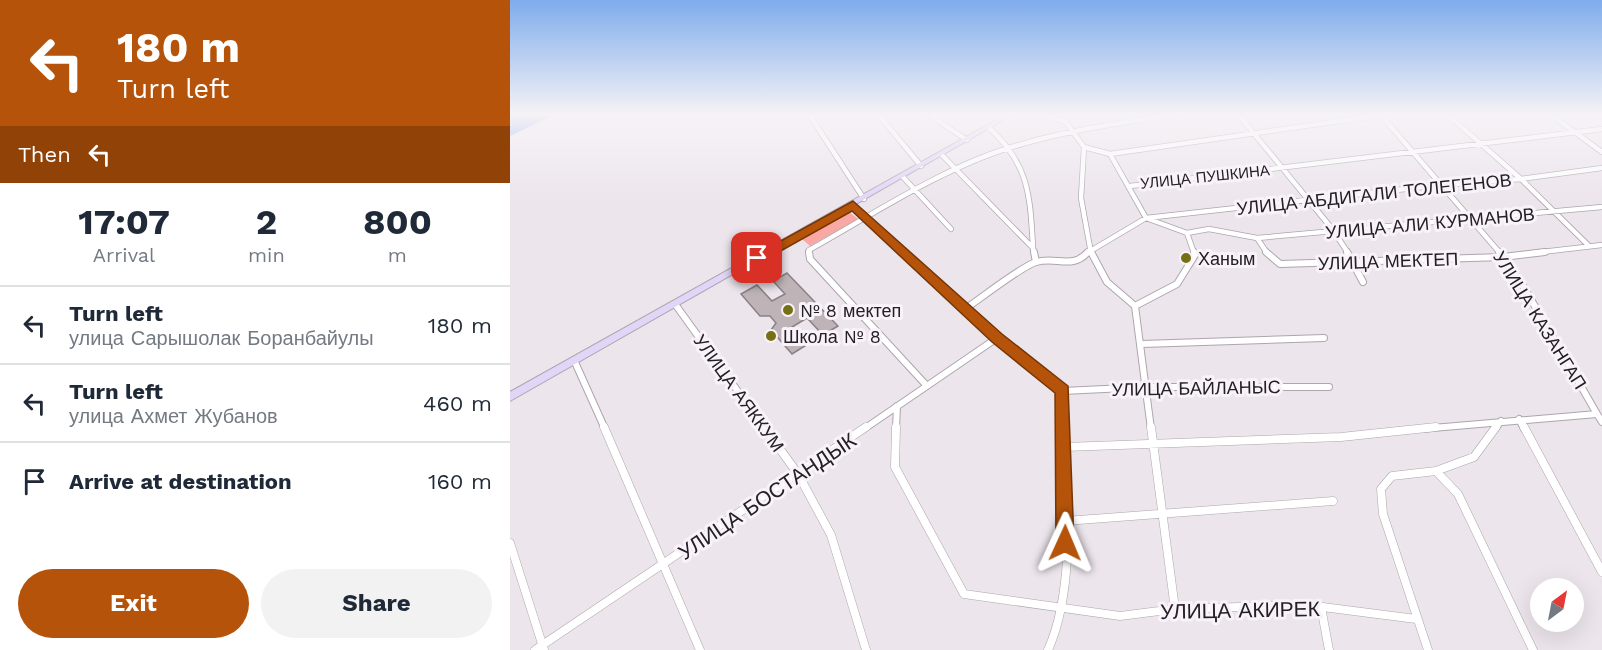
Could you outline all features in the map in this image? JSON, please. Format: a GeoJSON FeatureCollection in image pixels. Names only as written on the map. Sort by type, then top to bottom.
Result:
{"type":"FeatureCollection","features":[{"type":"Feature","properties":{"kind":"main road"},"geometry":{"type":"LineString","coordinates":[[510,397],[959,144]]}},
{"type":"Feature","properties":{"kind":"street"},"geometry":{"type":"LineString","coordinates":[[829,144],[864,199]]}},
{"type":"Feature","properties":{"kind":"street"},"geometry":{"type":"LineString","coordinates":[[903,144],[921,166]]}},
{"type":"Feature","properties":{"kind":"street"},"geometry":{"type":"LineString","coordinates":[[1007,144],[1028,180],[1036,262]]}},
{"type":"Feature","properties":{"kind":"street"},"geometry":{"type":"LineString","coordinates":[[927,386],[810,259],[808,253],[813,246],[956,169],[1020,144]]}},
{"type":"Feature","properties":{"kind":"street"},"geometry":{"type":"LineString","coordinates":[[1082,144],[1084,147],[1110,154],[1176,144]]}},
{"type":"Feature","properties":{"kind":"street"},"geometry":{"type":"LineString","coordinates":[[1262,144],[1280,169],[1333,230],[1354,262],[1363,282]]}},
{"type":"Feature","properties":{"kind":"street","name":"УЛИЦА КАЗАНГАП"},"geometry":{"type":"LineString","coordinates":[[1065,447],[1341,437],[1519,419],[1597,414],[1525,289],[1503,257],[1407,144]]}},
{"type":"Feature","properties":{"kind":"street","name":"УЛИЦА ПУШКИНА"},"geometry":{"type":"LineString","coordinates":[[1130,186],[1494,144]]}},
{"type":"Feature","properties":{"kind":"street"},"geometry":{"type":"LineString","coordinates":[[1482,146],[1521,179],[1589,246]]}},
{"type":"Feature","properties":{"kind":"street"},"geometry":{"type":"LineString","coordinates":[[1084,147],[1079,167],[1085,231],[1106,281],[1135,306],[1142,344],[1152,445],[1174,609]]}},
{"type":"Feature","properties":{"kind":"street"},"geometry":{"type":"LineString","coordinates":[[942,154],[1033,248]]}},
{"type":"Feature","properties":{"kind":"street"},"geometry":{"type":"LineString","coordinates":[[1110,154],[1146,218],[1187,233],[1195,255],[1177,284],[1135,306]]}},
{"type":"Feature","properties":{"kind":"street","name":"УЛИЦА АБДИГАЛИ ТОЛЕГЕНОВ"},"geometry":{"type":"LineString","coordinates":[[1146,218],[1440,185],[1521,179],[1602,168]]}},
{"type":"Feature","properties":{"kind":"street"},"geometry":{"type":"LineString","coordinates":[[903,177],[951,229]]}},
{"type":"Feature","properties":{"kind":"street"},"geometry":{"type":"LineString","coordinates":[[853,205],[997,338],[1063,391],[1065,447],[1063,608],[1055,642],[1048,650]]}},
{"type":"Feature","properties":{"kind":"street","name":"УЛИЦА АЛИ КУРМАНОВ"},"geometry":{"type":"LineString","coordinates":[[1187,233],[1209,229],[1257,238],[1602,207]]}},
{"type":"Feature","properties":{"kind":"street"},"geometry":{"type":"LineString","coordinates":[[965,309],[1036,262],[1069,263],[1081,260],[1091,249],[1146,218]]}},
{"type":"Feature","properties":{"kind":"street","name":"УЛИЦА МЕКТЕП"},"geometry":{"type":"LineString","coordinates":[[1257,238],[1267,253],[1280,264],[1503,257],[1602,245]]}},
{"type":"Feature","properties":{"kind":"street","name":"УЛИЦА АЯККУМ"},"geometry":{"type":"LineString","coordinates":[[675,304],[798,474],[831,535],[866,650]]}},
{"type":"Feature","properties":{"kind":"street","name":"УЛИЦА БОСТАНДЫК"},"geometry":{"type":"LineString","coordinates":[[541,648],[997,338]]}},
{"type":"Feature","properties":{"kind":"street"},"geometry":{"type":"LineString","coordinates":[[1142,344],[1324,338]]}},
{"type":"Feature","properties":{"kind":"street"},"geometry":{"type":"LineString","coordinates":[[574,360],[700,650]]}},
{"type":"Feature","properties":{"kind":"street","name":"УЛИЦА БАЙЛАНЫС"},"geometry":{"type":"LineString","coordinates":[[1063,391],[1146,387],[1329,387]]}},
{"type":"Feature","properties":{"kind":"street","name":"УЛИЦА АКИРЕК"},"geometry":{"type":"LineString","coordinates":[[897,406],[895,467],[964,594],[1120,616],[1174,609],[1321,607],[1416,619]]}},
{"type":"Feature","properties":{"kind":"street"},"geometry":{"type":"LineString","coordinates":[[1597,414],[1602,422]]}},
{"type":"Feature","properties":{"kind":"street"},"geometry":{"type":"LineString","coordinates":[[1519,419],[1602,572]]}},
{"type":"Feature","properties":{"kind":"street"},"geometry":{"type":"LineString","coordinates":[[1428,650],[1383,514],[1381,489],[1392,476],[1436,471],[1474,457],[1502,421]]}},
{"type":"Feature","properties":{"kind":"street"},"geometry":{"type":"LineString","coordinates":[[1436,471],[1458,494],[1533,650]]}},
{"type":"Feature","properties":{"kind":"street"},"geometry":{"type":"LineString","coordinates":[[1065,521],[1161,516],[1333,501]]}},
{"type":"Feature","properties":{"kind":"street"},"geometry":{"type":"LineString","coordinates":[[510,543],[541,648]]}},
{"type":"Feature","properties":{"kind":"street"},"geometry":{"type":"LineString","coordinates":[[1321,607],[1329,650]]}},
{"type":"Feature","properties":{"kind":"shaded area"},"geometry":{"type":"Polygon","coordinates":[[[849,212],[858,219],[810,246],[802,239],[849,212]]]}},
{"type":"Feature","properties":{"kind":"building","name":"№ 8 мектеп"},"geometry":{"type":"Polygon","coordinates":[[[787,273],[838,326],[823,335],[807,318],[792,327],[808,344],[792,354],[771,330],[776,323],[770,316],[760,316],[741,294],[757,285],[772,301],[785,294],[773,281],[787,273]]]}},
{"type":"Feature","properties":{"kind":"place","name":"Ханым"},"geometry":{"type":"Point","coordinates":[1186,258]}},
{"type":"Feature","properties":{"kind":"place","name":"№ 8 мектеп"},"geometry":{"type":"Point","coordinates":[788,310]}},
{"type":"Feature","properties":{"kind":"place","name":"Школа № 8"},"geometry":{"type":"Point","coordinates":[771,336]}},
{"type":"Feature","properties":{"kind":"route"},"geometry":{"type":"LineString","coordinates":[[757,258],[853,205],[997,338],[1063,391],[1065,543]]}}]}
